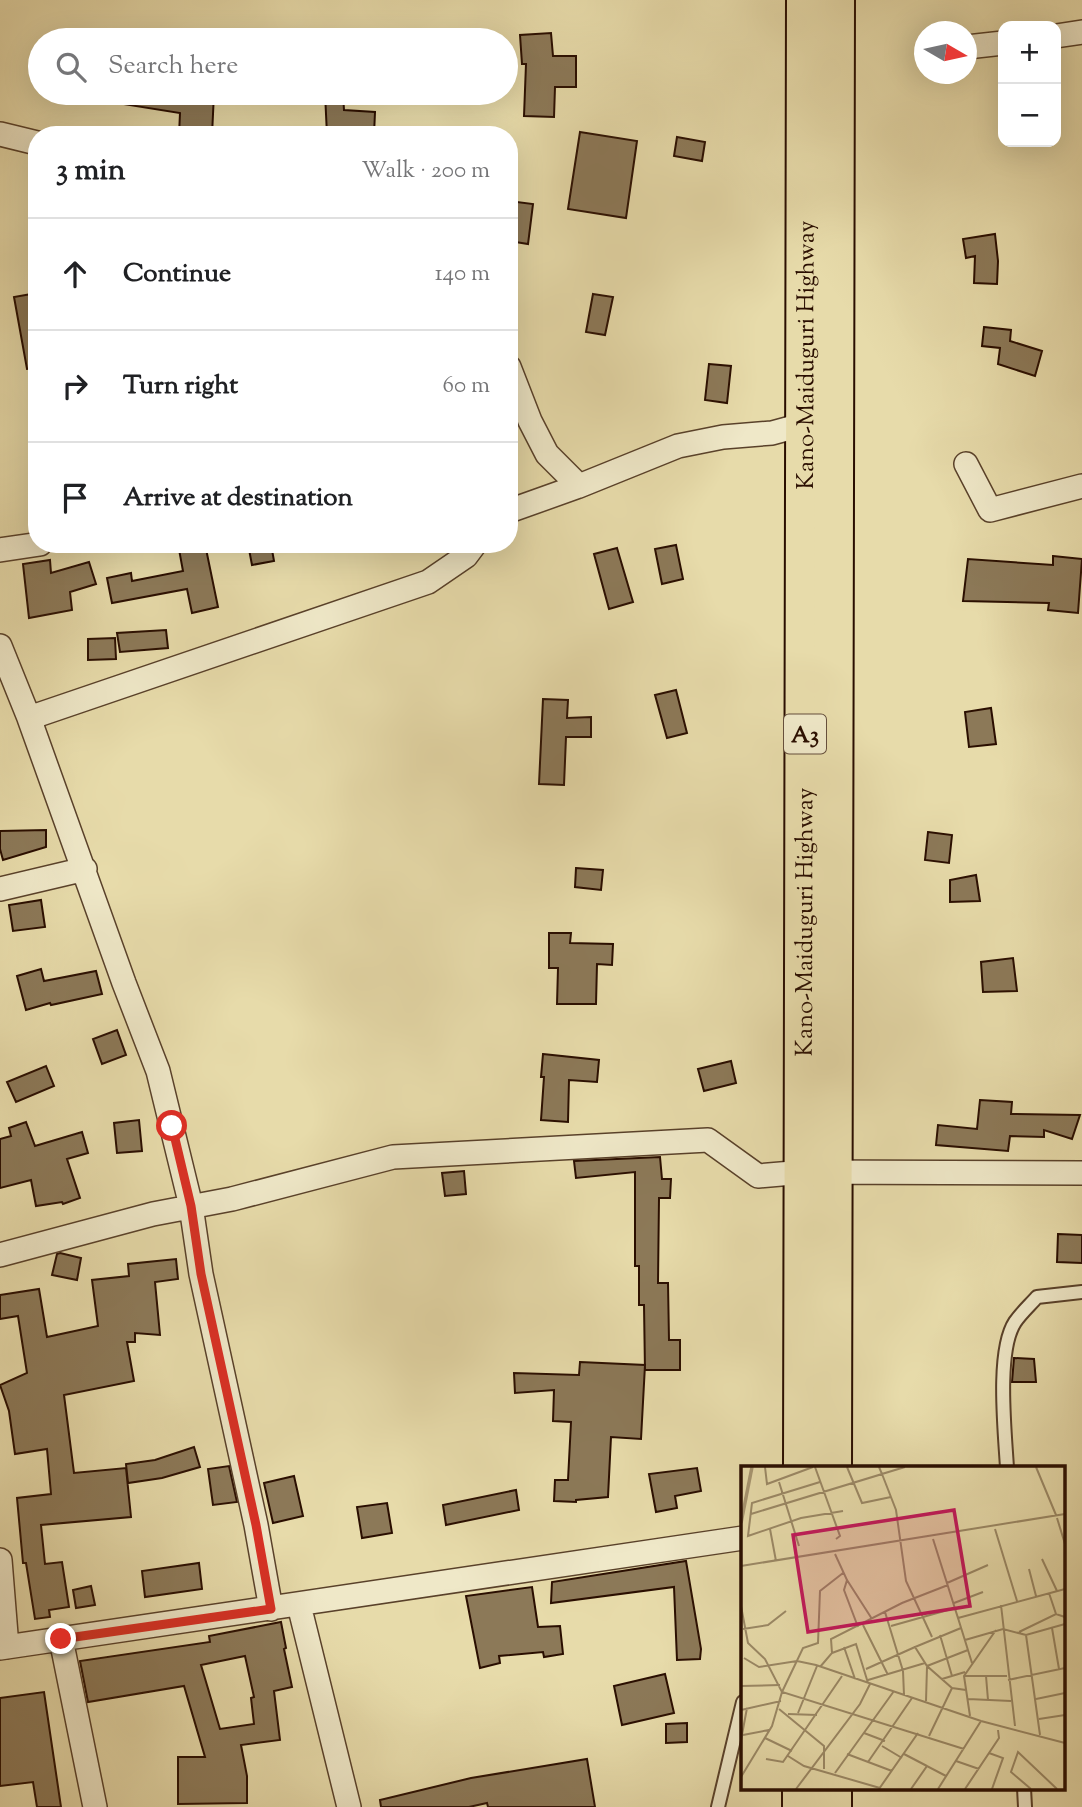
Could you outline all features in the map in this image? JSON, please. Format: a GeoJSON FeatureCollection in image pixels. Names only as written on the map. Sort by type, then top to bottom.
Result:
{"type":"FeatureCollection","features":[{"type":"Feature","properties":{"kind":"highway","name":"Kano-Maiduguri Highway"},"geometry":{"type":"LineString","coordinates":[[806,0],[805,424],[819,1172],[832,1466]]}},
{"type":"Feature","properties":{"kind":"highway","name":"Kano-Maiduguri Highway"},"geometry":{"type":"LineString","coordinates":[[803,1466],[819,1172],[835,0]]}},
{"type":"Feature","properties":{"kind":"street"},"geometry":{"type":"LineString","coordinates":[[1061,35],[1082,32]]}},
{"type":"Feature","properties":{"kind":"street"},"geometry":{"type":"LineString","coordinates":[[977,46],[998,44]]}},
{"type":"Feature","properties":{"kind":"street"},"geometry":{"type":"LineString","coordinates":[[0,134],[28,142]]}},
{"type":"Feature","properties":{"kind":"street"},"geometry":{"type":"LineString","coordinates":[[518,390],[547,454],[579,486]]}},
{"type":"Feature","properties":{"kind":"street"},"geometry":{"type":"LineString","coordinates":[[518,508],[678,446],[723,437],[772,433],[805,424]]}},
{"type":"Feature","properties":{"kind":"street"},"geometry":{"type":"LineString","coordinates":[[966,464],[990,510],[1082,486]]}},
{"type":"Feature","properties":{"kind":"street"},"geometry":{"type":"LineString","coordinates":[[0,550],[28,546]]}},
{"type":"Feature","properties":{"kind":"street"},"geometry":{"type":"LineString","coordinates":[[29,718],[428,583],[468,553]]}},
{"type":"Feature","properties":{"kind":"street"},"geometry":{"type":"LineString","coordinates":[[0,646],[158,1071],[191,1206],[201,1274],[256,1525],[271,1609]]}},
{"type":"Feature","properties":{"kind":"street"},"geometry":{"type":"LineString","coordinates":[[0,888],[85,869]]}},
{"type":"Feature","properties":{"kind":"street"},"geometry":{"type":"LineString","coordinates":[[0,1255],[393,1157],[708,1140],[758,1176],[819,1172],[1082,1173]]}},
{"type":"Feature","properties":{"kind":"street"},"geometry":{"type":"LineString","coordinates":[[0,1560],[4,1647],[741,1538]]}},
{"type":"Feature","properties":{"kind":"street"},"geometry":{"type":"LineString","coordinates":[[299,1605],[349,1807]]}},
{"type":"Feature","properties":{"kind":"street"},"geometry":{"type":"LineString","coordinates":[[61,1639],[95,1807]]}},
{"type":"Feature","properties":{"kind":"lane"},"geometry":{"type":"LineString","coordinates":[[1007,1466],[1003,1380],[1006,1351],[1014,1323],[1037,1297],[1082,1292]]}},
{"type":"Feature","properties":{"kind":"lane"},"geometry":{"type":"LineString","coordinates":[[718,1807],[741,1710]]}},
{"type":"Feature","properties":{"kind":"building"},"geometry":{"type":"Polygon","coordinates":[[[551,33],[553,56],[576,56],[576,87],[555,87],[554,117],[524,116],[526,64],[522,64],[520,35],[551,33]]]}},
{"type":"Feature","properties":{"kind":"building"},"geometry":{"type":"Polygon","coordinates":[[[129,105],[213,105],[212,126],[179,126],[180,113],[129,105]]]}},
{"type":"Feature","properties":{"kind":"building"},"geometry":{"type":"Polygon","coordinates":[[[326,105],[344,105],[344,110],[375,112],[374,126],[327,126],[326,105]]]}},
{"type":"Feature","properties":{"kind":"building"},"geometry":{"type":"Polygon","coordinates":[[[580,132],[637,141],[626,218],[568,209],[580,132]]]}},
{"type":"Feature","properties":{"kind":"building"},"geometry":{"type":"Polygon","coordinates":[[[677,137],[705,142],[702,161],[674,156],[677,137]]]}},
{"type":"Feature","properties":{"kind":"building"},"geometry":{"type":"Polygon","coordinates":[[[518,202],[533,204],[528,244],[518,242],[518,202]]]}},
{"type":"Feature","properties":{"kind":"building"},"geometry":{"type":"Polygon","coordinates":[[[995,234],[997,284],[974,283],[975,256],[966,258],[963,239],[995,234]]]}},
{"type":"Feature","properties":{"kind":"building"},"geometry":{"type":"Polygon","coordinates":[[[593,294],[613,297],[605,335],[586,332],[593,294]]]}},
{"type":"Feature","properties":{"kind":"building"},"geometry":{"type":"Polygon","coordinates":[[[28,295],[28,369],[27,369],[14,297],[28,295]]]}},
{"type":"Feature","properties":{"kind":"building"},"geometry":{"type":"Polygon","coordinates":[[[984,327],[1011,330],[1010,341],[1042,351],[1035,376],[998,364],[1000,348],[982,346],[984,327]]]}},
{"type":"Feature","properties":{"kind":"building"},"geometry":{"type":"Polygon","coordinates":[[[709,364],[731,366],[727,403],[705,400],[709,364]]]}},
{"type":"Feature","properties":{"kind":"building"},"geometry":{"type":"Polygon","coordinates":[[[676,545],[683,579],[662,584],[655,549],[676,545]]]}},
{"type":"Feature","properties":{"kind":"building"},"geometry":{"type":"Polygon","coordinates":[[[617,548],[633,602],[609,609],[594,554],[617,548]]]}},
{"type":"Feature","properties":{"kind":"building"},"geometry":{"type":"Polygon","coordinates":[[[180,553],[207,553],[218,607],[192,613],[187,589],[112,603],[107,578],[131,573],[132,581],[183,571],[180,553]]]}},
{"type":"Feature","properties":{"kind":"building"},"geometry":{"type":"Polygon","coordinates":[[[250,553],[273,553],[274,561],[252,565],[250,553]]]}},
{"type":"Feature","properties":{"kind":"building"},"geometry":{"type":"Polygon","coordinates":[[[1053,556],[1082,559],[1078,613],[1048,610],[1049,603],[963,601],[968,559],[1053,565],[1053,556]]]}},
{"type":"Feature","properties":{"kind":"building"},"geometry":{"type":"Polygon","coordinates":[[[50,560],[51,573],[89,562],[96,584],[70,592],[72,610],[29,618],[23,564],[50,560]]]}},
{"type":"Feature","properties":{"kind":"building"},"geometry":{"type":"Polygon","coordinates":[[[166,630],[168,648],[120,652],[117,633],[166,630]]]}},
{"type":"Feature","properties":{"kind":"building"},"geometry":{"type":"Polygon","coordinates":[[[115,638],[116,659],[88,660],[88,639],[115,638]]]}},
{"type":"Feature","properties":{"kind":"building"},"geometry":{"type":"Polygon","coordinates":[[[676,690],[687,733],[667,738],[655,695],[676,690]]]}},
{"type":"Feature","properties":{"kind":"building"},"geometry":{"type":"Polygon","coordinates":[[[543,699],[568,700],[567,718],[591,717],[591,737],[566,737],[564,785],[539,784],[543,699]]]}},
{"type":"Feature","properties":{"kind":"building"},"geometry":{"type":"Polygon","coordinates":[[[991,708],[996,744],[969,747],[965,712],[991,708]]]}},
{"type":"Feature","properties":{"kind":"building"},"geometry":{"type":"Polygon","coordinates":[[[46,830],[46,847],[3,860],[0,831],[46,830]]]}},
{"type":"Feature","properties":{"kind":"building"},"geometry":{"type":"Polygon","coordinates":[[[928,832],[952,835],[949,863],[925,860],[928,832]]]}},
{"type":"Feature","properties":{"kind":"building"},"geometry":{"type":"Polygon","coordinates":[[[576,868],[603,870],[601,890],[575,887],[576,868]]]}},
{"type":"Feature","properties":{"kind":"building"},"geometry":{"type":"Polygon","coordinates":[[[976,875],[980,901],[950,902],[950,880],[976,875]]]}},
{"type":"Feature","properties":{"kind":"building"},"geometry":{"type":"Polygon","coordinates":[[[41,900],[45,927],[13,931],[9,905],[41,900]]]}},
{"type":"Feature","properties":{"kind":"building"},"geometry":{"type":"Polygon","coordinates":[[[549,933],[571,933],[570,943],[613,944],[612,965],[597,964],[596,1004],[557,1004],[558,968],[549,968],[549,933]]]}},
{"type":"Feature","properties":{"kind":"building"},"geometry":{"type":"Polygon","coordinates":[[[1013,958],[1017,991],[983,992],[981,962],[1013,958]]]}},
{"type":"Feature","properties":{"kind":"building"},"geometry":{"type":"Polygon","coordinates":[[[41,969],[44,981],[96,971],[102,994],[26,1010],[17,976],[41,969]]]}},
{"type":"Feature","properties":{"kind":"building"},"geometry":{"type":"Polygon","coordinates":[[[117,1030],[126,1055],[102,1064],[93,1039],[117,1030]]]}},
{"type":"Feature","properties":{"kind":"building"},"geometry":{"type":"Polygon","coordinates":[[[543,1054],[599,1060],[597,1082],[569,1080],[568,1122],[541,1120],[543,1054]]]}},
{"type":"Feature","properties":{"kind":"building"},"geometry":{"type":"Polygon","coordinates":[[[731,1061],[736,1083],[704,1091],[698,1069],[731,1061]]]}},
{"type":"Feature","properties":{"kind":"building"},"geometry":{"type":"Polygon","coordinates":[[[46,1066],[54,1086],[16,1102],[7,1082],[46,1066]]]}},
{"type":"Feature","properties":{"kind":"building"},"geometry":{"type":"Polygon","coordinates":[[[980,1100],[1012,1102],[1011,1114],[1080,1115],[1072,1139],[1044,1130],[1044,1137],[1010,1136],[1008,1151],[936,1145],[938,1125],[977,1129],[980,1100]]]}},
{"type":"Feature","properties":{"kind":"building"},"geometry":{"type":"Polygon","coordinates":[[[139,1120],[142,1151],[117,1153],[114,1123],[139,1120]]]}},
{"type":"Feature","properties":{"kind":"building"},"geometry":{"type":"Polygon","coordinates":[[[26,1122],[35,1146],[82,1132],[88,1153],[67,1159],[80,1198],[63,1204],[36,1206],[31,1180],[0,1188],[0,1139],[11,1136],[9,1128],[26,1122]]]}},
{"type":"Feature","properties":{"kind":"building"},"geometry":{"type":"Polygon","coordinates":[[[660,1157],[662,1179],[671,1179],[670,1198],[659,1198],[658,1283],[668,1283],[669,1340],[680,1340],[680,1370],[645,1370],[644,1305],[639,1305],[639,1266],[635,1266],[635,1172],[576,1178],[574,1161],[660,1157]]]}},
{"type":"Feature","properties":{"kind":"building"},"geometry":{"type":"Polygon","coordinates":[[[464,1171],[466,1194],[445,1196],[442,1173],[464,1171]]]}},
{"type":"Feature","properties":{"kind":"building"},"geometry":{"type":"Polygon","coordinates":[[[1058,1234],[1082,1235],[1082,1263],[1057,1262],[1058,1234]]]}},
{"type":"Feature","properties":{"kind":"building"},"geometry":{"type":"Polygon","coordinates":[[[57,1254],[81,1258],[77,1280],[52,1275],[57,1254]]]}},
{"type":"Feature","properties":{"kind":"building"},"geometry":{"type":"Polygon","coordinates":[[[176,1259],[178,1279],[155,1282],[160,1335],[135,1333],[135,1342],[127,1342],[134,1381],[64,1395],[74,1473],[126,1468],[131,1517],[41,1525],[45,1564],[62,1562],[69,1607],[49,1610],[50,1617],[35,1619],[26,1563],[23,1563],[17,1498],[51,1494],[47,1449],[15,1454],[9,1411],[0,1385],[27,1373],[18,1316],[0,1319],[0,1295],[39,1289],[47,1337],[98,1326],[92,1280],[129,1276],[128,1264],[176,1259]]]}},
{"type":"Feature","properties":{"kind":"building"},"geometry":{"type":"Polygon","coordinates":[[[1014,1358],[1034,1359],[1036,1382],[1012,1382],[1014,1358]]]}},
{"type":"Feature","properties":{"kind":"building"},"geometry":{"type":"Polygon","coordinates":[[[580,1362],[645,1365],[641,1439],[611,1437],[608,1497],[576,1502],[554,1501],[555,1480],[568,1480],[571,1422],[553,1421],[554,1390],[515,1393],[514,1373],[579,1375],[580,1362]]]}},
{"type":"Feature","properties":{"kind":"building"},"geometry":{"type":"Polygon","coordinates":[[[194,1447],[200,1467],[162,1478],[128,1483],[126,1464],[155,1460],[194,1447]]]}},
{"type":"Feature","properties":{"kind":"building"},"geometry":{"type":"Polygon","coordinates":[[[229,1466],[237,1502],[213,1505],[208,1469],[229,1466]]]}},
{"type":"Feature","properties":{"kind":"building"},"geometry":{"type":"Polygon","coordinates":[[[697,1468],[701,1491],[675,1496],[677,1508],[656,1512],[649,1474],[697,1468]]]}},
{"type":"Feature","properties":{"kind":"building"},"geometry":{"type":"Polygon","coordinates":[[[294,1476],[303,1516],[273,1523],[264,1483],[294,1476]]]}},
{"type":"Feature","properties":{"kind":"building"},"geometry":{"type":"Polygon","coordinates":[[[516,1490],[519,1510],[446,1525],[443,1505],[516,1490]]]}},
{"type":"Feature","properties":{"kind":"building"},"geometry":{"type":"Polygon","coordinates":[[[387,1503],[392,1533],[362,1538],[357,1507],[387,1503]]]}},
{"type":"Feature","properties":{"kind":"building"},"geometry":{"type":"Polygon","coordinates":[[[686,1561],[701,1649],[700,1659],[677,1660],[674,1587],[551,1603],[552,1582],[686,1561]]]}},
{"type":"Feature","properties":{"kind":"building"},"geometry":{"type":"Polygon","coordinates":[[[199,1563],[202,1589],[145,1597],[142,1571],[199,1563]]]}},
{"type":"Feature","properties":{"kind":"building"},"geometry":{"type":"Polygon","coordinates":[[[91,1586],[95,1605],[76,1608],[73,1590],[91,1586]]]}},
{"type":"Feature","properties":{"kind":"building"},"geometry":{"type":"Polygon","coordinates":[[[532,1587],[538,1627],[560,1626],[563,1654],[544,1657],[543,1652],[499,1656],[500,1663],[480,1668],[466,1596],[532,1587]]]}},
{"type":"Feature","properties":{"kind":"building"},"geometry":{"type":"Polygon","coordinates":[[[281,1622],[292,1687],[274,1691],[280,1740],[241,1745],[247,1776],[247,1803],[178,1804],[178,1757],[205,1757],[184,1686],[88,1702],[80,1661],[210,1642],[209,1636],[281,1622]],[[245,1656],[201,1665],[220,1729],[254,1724],[251,1698],[254,1697],[245,1656]]]}},
{"type":"Feature","properties":{"kind":"building"},"geometry":{"type":"Polygon","coordinates":[[[665,1674],[674,1713],[622,1725],[614,1686],[665,1674]]]}},
{"type":"Feature","properties":{"kind":"building"},"geometry":{"type":"Polygon","coordinates":[[[44,1692],[61,1807],[37,1807],[33,1782],[0,1786],[0,1698],[44,1692]]]}},
{"type":"Feature","properties":{"kind":"building"},"geometry":{"type":"Polygon","coordinates":[[[687,1723],[687,1742],[666,1743],[666,1724],[687,1723]]]}},
{"type":"Feature","properties":{"kind":"building"},"geometry":{"type":"Polygon","coordinates":[[[587,1759],[595,1807],[488,1807],[487,1803],[469,1807],[381,1807],[380,1800],[471,1778],[587,1759]]]}},
{"type":"Feature","properties":{"kind":"route"},"geometry":{"type":"LineString","coordinates":[[61,1639],[271,1609],[256,1525],[201,1274],[191,1206],[172,1126]]}}]}
